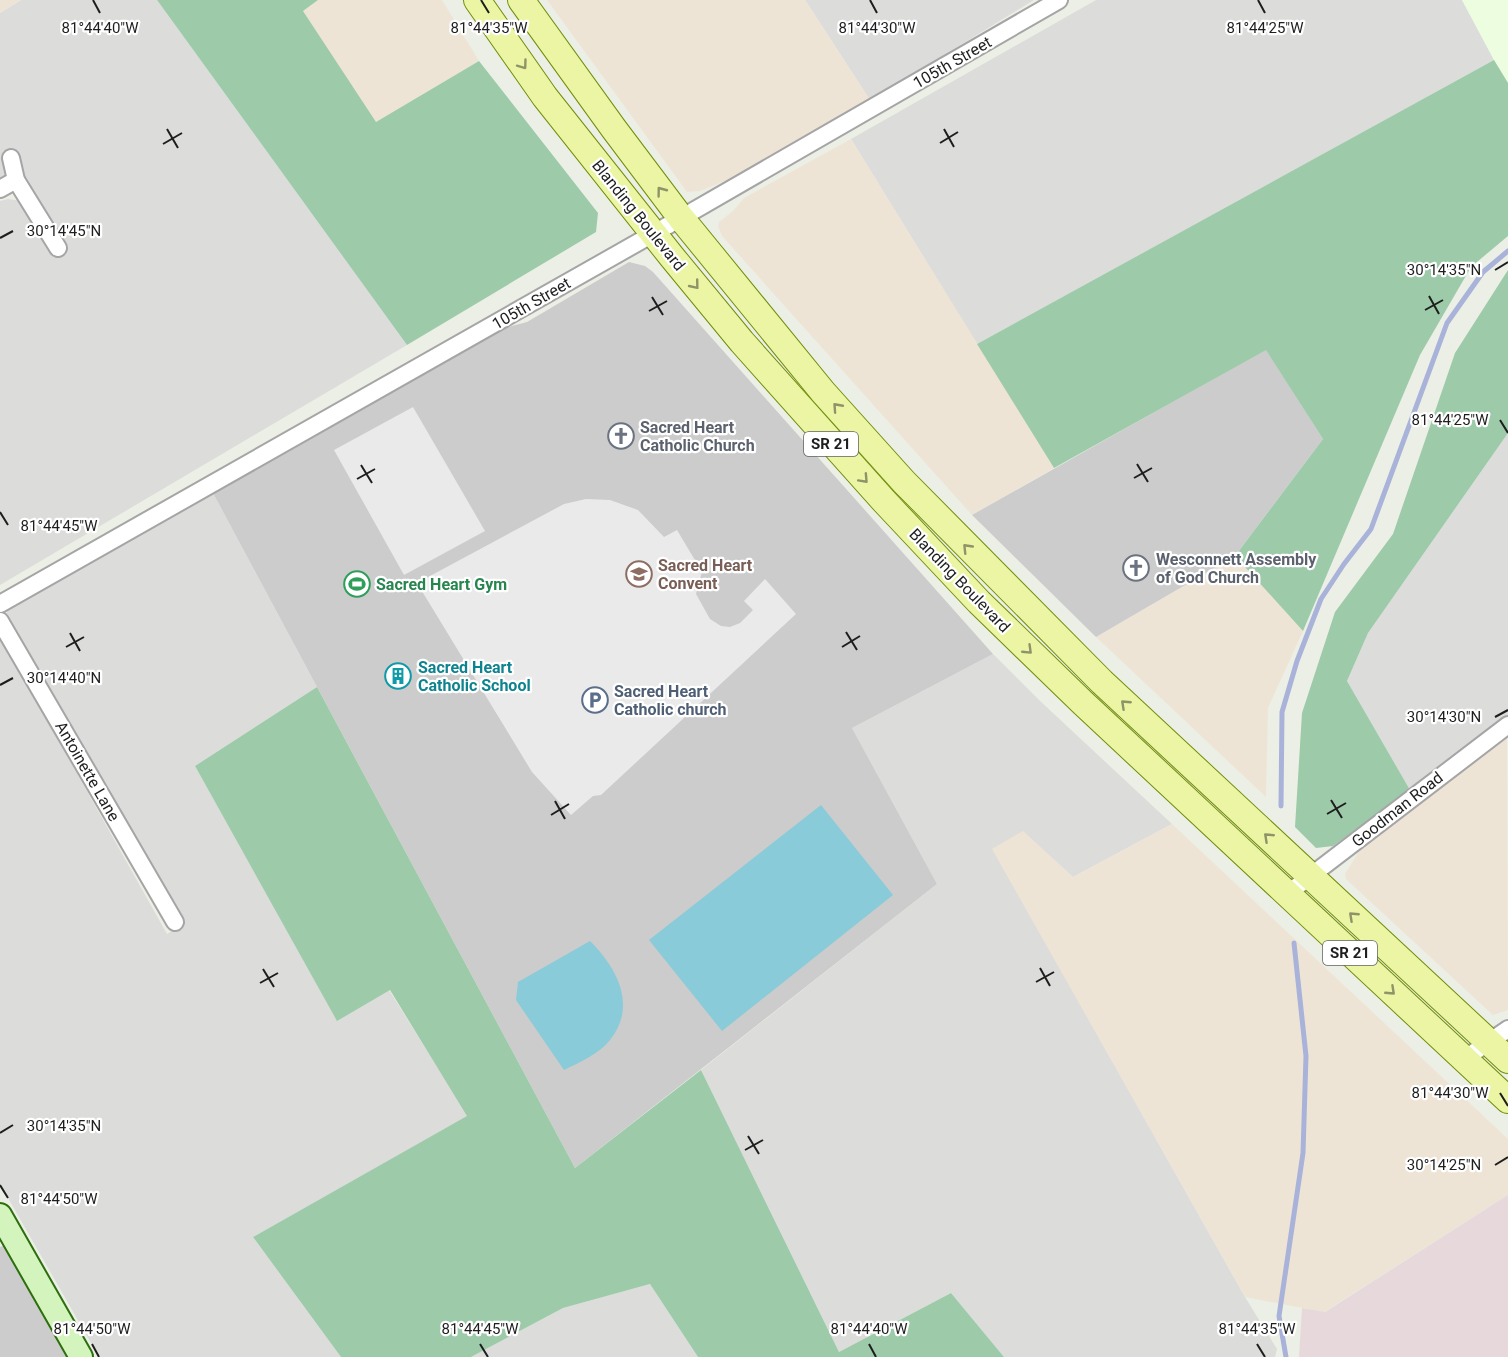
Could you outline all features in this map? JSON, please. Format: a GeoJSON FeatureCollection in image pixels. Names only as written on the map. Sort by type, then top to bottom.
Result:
{"type":"FeatureCollection","features":[{"type":"Feature","properties":{"kind":"main road","name":"Blanding Boulevard"},"geometry":{"type":"LineString","coordinates":[[477,0],[545,97],[653,234],[742,342],[884,501],[979,602],[1083,703],[1508,1100]]}},
{"type":"Feature","properties":{"kind":"main road","name":"Blanding Boulevard"},"geometry":{"type":"LineString","coordinates":[[522,3],[681,218],[823,392],[904,482],[1102,682],[1311,876],[1498,1036],[1508,1060]]}},
{"type":"Feature","properties":{"kind":"street","name":"105th Street"},"geometry":{"type":"LineString","coordinates":[[0,603],[653,234],[1059,0]]}},
{"type":"Feature","properties":{"kind":"street"},"geometry":{"type":"LineString","coordinates":[[11,158],[16,180],[58,248]]}},
{"type":"Feature","properties":{"kind":"street"},"geometry":{"type":"LineString","coordinates":[[0,189],[16,180]]}},
{"type":"Feature","properties":{"kind":"street"},"geometry":{"type":"LineString","coordinates":[[884,501],[904,482]]}},
{"type":"Feature","properties":{"kind":"street","name":"Antoinette Lane"},"geometry":{"type":"LineString","coordinates":[[0,621],[175,922]]}},
{"type":"Feature","properties":{"kind":"street"},"geometry":{"type":"LineString","coordinates":[[1083,703],[1102,682]]}},
{"type":"Feature","properties":{"kind":"street","name":"Goodman Road"},"geometry":{"type":"LineString","coordinates":[[1287,894],[1508,725]]}},
{"type":"Feature","properties":{"kind":"street"},"geometry":{"type":"LineString","coordinates":[[1464,1059],[1498,1036]]}},
{"type":"Feature","properties":{"kind":"street"},"geometry":{"type":"LineString","coordinates":[[0,1215],[81,1357]]}},
{"type":"Feature","properties":{"kind":"shaded area"},"geometry":{"type":"Polygon","coordinates":[[[0,0],[21,0],[0,13],[0,0]]]}},
{"type":"Feature","properties":{"kind":"shaded area"},"geometry":{"type":"Polygon","coordinates":[[[21,0],[157,0],[407,345],[0,585],[0,201],[8,199],[21,201],[65,248],[23,175],[9,172],[0,182],[0,13],[21,0]]]}},
{"type":"Feature","properties":{"kind":"shaded area"},"geometry":{"type":"Polygon","coordinates":[[[157,0],[318,0],[303,11],[376,122],[479,61],[598,213],[596,232],[407,345],[157,0]]]}},
{"type":"Feature","properties":{"kind":"shaded area"},"geometry":{"type":"Polygon","coordinates":[[[318,0],[442,0],[479,61],[375,123],[303,11],[318,0]]]}},
{"type":"Feature","properties":{"kind":"shaded area"},"geometry":{"type":"Polygon","coordinates":[[[547,0],[805,0],[870,100],[730,179],[700,191],[687,192],[547,0]]]}},
{"type":"Feature","properties":{"kind":"shaded area"},"geometry":{"type":"Polygon","coordinates":[[[805,0],[1034,0],[870,100],[805,0]]]}},
{"type":"Feature","properties":{"kind":"shaded area"},"geometry":{"type":"Polygon","coordinates":[[[1096,0],[1462,0],[1494,60],[977,344],[851,139],[1096,0]]]}},
{"type":"Feature","properties":{"kind":"shaded area"},"geometry":{"type":"Polygon","coordinates":[[[1462,0],[1508,0],[1508,83],[1494,60],[1462,0]]]}},
{"type":"Feature","properties":{"kind":"shaded area"},"geometry":{"type":"Polygon","coordinates":[[[1494,60],[1508,83],[1508,236],[1471,267],[1420,355],[1303,631],[1235,556],[1323,439],[1266,350],[1054,468],[977,344],[1494,60]]]}},
{"type":"Feature","properties":{"kind":"shaded area"},"geometry":{"type":"Polygon","coordinates":[[[851,139],[1054,468],[972,515],[722,236],[718,226],[719,222],[744,198],[851,139]]]}},
{"type":"Feature","properties":{"kind":"shaded area"},"geometry":{"type":"Polygon","coordinates":[[[629,262],[645,266],[653,272],[993,654],[852,728],[937,884],[575,1168],[213,493],[496,330],[527,322],[629,262]]]}},
{"type":"Feature","properties":{"kind":"shaded area"},"geometry":{"type":"Polygon","coordinates":[[[1508,270],[1508,433],[1368,633],[1347,681],[1410,790],[1333,846],[1316,848],[1295,827],[1302,713],[1335,612],[1393,534],[1455,353],[1508,270]]]}},
{"type":"Feature","properties":{"kind":"shaded area"},"geometry":{"type":"Polygon","coordinates":[[[1266,349],[1323,439],[1235,556],[1096,637],[972,515],[1266,349]]]}},
{"type":"Feature","properties":{"kind":"shaded area"},"geometry":{"type":"Polygon","coordinates":[[[413,407],[485,531],[404,575],[334,450],[413,407]]]}},
{"type":"Feature","properties":{"kind":"shaded area"},"geometry":{"type":"Polygon","coordinates":[[[1508,433],[1508,716],[1410,790],[1347,681],[1368,633],[1508,433]]]}},
{"type":"Feature","properties":{"kind":"shaded area"},"geometry":{"type":"Polygon","coordinates":[[[213,493],[317,687],[195,766],[337,1020],[389,990],[468,1116],[253,1237],[341,1357],[99,1357],[0,1184],[0,636],[167,934],[185,922],[5,617],[8,609],[213,493]]]}},
{"type":"Feature","properties":{"kind":"shaded area","name":"Sacred Heart Catholic church"},"geometry":{"type":"Polygon","coordinates":[[[586,499],[610,500],[638,510],[664,537],[677,530],[702,572],[696,594],[710,619],[721,626],[730,627],[740,623],[753,610],[744,601],[765,579],[796,614],[601,795],[593,796],[571,815],[532,772],[417,583],[564,504],[586,499]]]}},
{"type":"Feature","properties":{"kind":"shaded area"},"geometry":{"type":"Polygon","coordinates":[[[1235,556],[1303,631],[1268,708],[1266,797],[1096,637],[1235,556]]]}},
{"type":"Feature","properties":{"kind":"shaded area"},"geometry":{"type":"Polygon","coordinates":[[[993,654],[1172,824],[1073,877],[1023,832],[993,849],[1245,1297],[1277,1349],[1275,1357],[1004,1357],[951,1293],[839,1352],[701,1070],[937,884],[852,728],[993,654]]]}},
{"type":"Feature","properties":{"kind":"shaded area"},"geometry":{"type":"Polygon","coordinates":[[[317,687],[575,1168],[701,1070],[839,1352],[951,1293],[1004,1357],[698,1357],[650,1284],[563,1308],[471,1357],[341,1357],[253,1237],[467,1116],[390,990],[337,1021],[195,766],[317,687]]]}},
{"type":"Feature","properties":{"kind":"shaded area"},"geometry":{"type":"Polygon","coordinates":[[[1507,735],[1508,1010],[1493,1015],[1346,879],[1345,874],[1363,845],[1507,735]]]}},
{"type":"Feature","properties":{"kind":"shaded area"},"geometry":{"type":"Polygon","coordinates":[[[821,805],[893,895],[722,1031],[649,940],[821,805]]]}},
{"type":"Feature","properties":{"kind":"shaded area"},"geometry":{"type":"Polygon","coordinates":[[[1172,824],[1508,1139],[1508,1195],[1324,1312],[1245,1297],[992,849],[1023,831],[1073,877],[1172,824]]]}},
{"type":"Feature","properties":{"kind":"shaded area"},"geometry":{"type":"Polygon","coordinates":[[[590,941],[615,975],[623,1000],[622,1013],[618,1027],[606,1045],[564,1070],[516,1000],[518,982],[590,941]]]}},
{"type":"Feature","properties":{"kind":"shaded area"},"geometry":{"type":"Polygon","coordinates":[[[1508,1195],[1508,1357],[1299,1357],[1302,1308],[1325,1312],[1508,1195]]]}},
{"type":"Feature","properties":{"kind":"shaded area"},"geometry":{"type":"Polygon","coordinates":[[[7,1244],[72,1357],[0,1357],[0,1247],[7,1244]]]}},
{"type":"Feature","properties":{"kind":"shaded area"},"geometry":{"type":"Polygon","coordinates":[[[650,1284],[698,1357],[471,1357],[563,1308],[650,1284]]]}},
{"type":"Feature","properties":{"kind":"waterway"},"geometry":{"type":"LineString","coordinates":[[1281,806],[1282,712],[1297,661],[1321,599],[1371,529],[1447,323],[1483,272],[1508,251]]}},
{"type":"Feature","properties":{"kind":"waterway"},"geometry":{"type":"LineString","coordinates":[[1286,1357],[1279,1316],[1303,1153],[1306,1056],[1294,943]]}},
{"type":"Feature","properties":{"kind":"place","name":"Sacred Heart Catholic Church"},"geometry":{"type":"Point","coordinates":[621,436]}},
{"type":"Feature","properties":{"kind":"place","name":"Wesconnett Assembly of God Church"},"geometry":{"type":"Point","coordinates":[1136,568]}},
{"type":"Feature","properties":{"kind":"place","name":"Sacred Heart Convent"},"geometry":{"type":"Point","coordinates":[639,574]}},
{"type":"Feature","properties":{"kind":"place","name":"Sacred Heart Gym"},"geometry":{"type":"Point","coordinates":[357,584]}},
{"type":"Feature","properties":{"kind":"place","name":"Sacred Heart Catholic School"},"geometry":{"type":"Point","coordinates":[398,676]}},
{"type":"Feature","properties":{"kind":"place","name":"Sacred Heart Catholic church"},"geometry":{"type":"Point","coordinates":[595,700]}}]}
